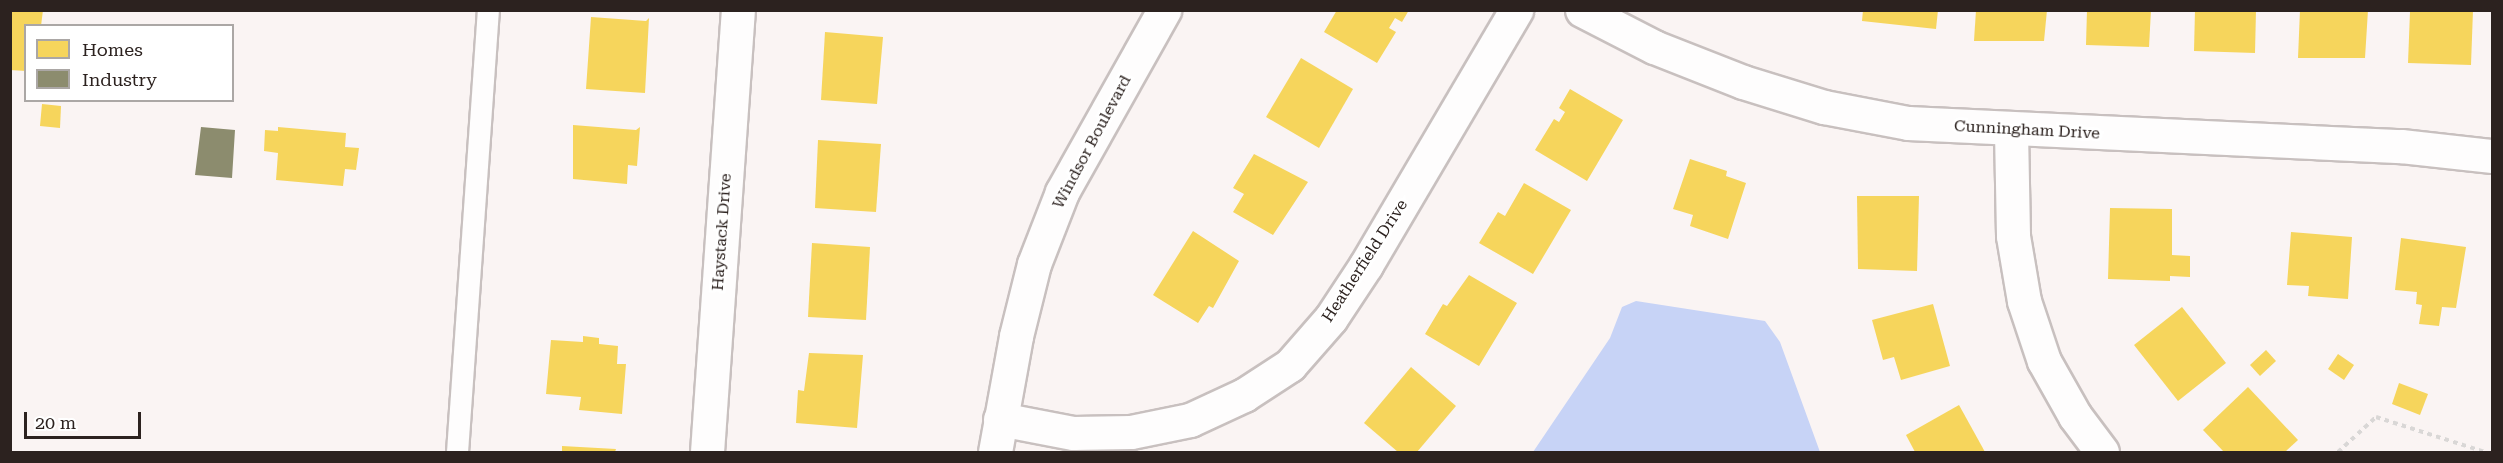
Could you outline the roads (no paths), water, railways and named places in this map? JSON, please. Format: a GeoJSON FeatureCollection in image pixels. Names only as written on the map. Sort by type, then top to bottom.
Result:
{"type":"FeatureCollection","features":[{"type":"Feature","properties":{"kind":"street","name":"Haystack Drive"},"geometry":{"type":"LineString","coordinates":[[707,453],[738,10]]}},
{"type":"Feature","properties":{"kind":"street","name":"Windsor Boulevard"},"geometry":{"type":"LineString","coordinates":[[995,453],[1000,419],[1034,264],[1062,192],[1164,10]]}},
{"type":"Feature","properties":{"kind":"street","name":"Heatherfield Drive"},"geometry":{"type":"LineString","coordinates":[[1000,419],[1073,433],[1131,432],[1190,420],[1244,395],[1290,364],[1331,318],[1366,265],[1516,10]]}},
{"type":"Feature","properties":{"kind":"street","name":"Cunningham Drive"},"geometry":{"type":"LineString","coordinates":[[1582,10],[1687,60],[1824,107],[1908,123],[2011,131],[2401,146],[2493,156]]}},
{"type":"Feature","properties":{"kind":"street"},"geometry":{"type":"LineString","coordinates":[[2011,131],[2013,236],[2024,301],[2044,361],[2075,416],[2102,453]]}},
{"type":"Feature","properties":{"kind":"lane"},"geometry":{"type":"LineString","coordinates":[[458,453],[488,10]]}},
{"type":"Feature","properties":{"kind":"water"},"geometry":{"type":"Polygon","coordinates":[[[1636,301],[1765,321],[1780,342],[1820,452],[1533,452],[1610,338],[1622,307],[1636,301]]]}}]}
